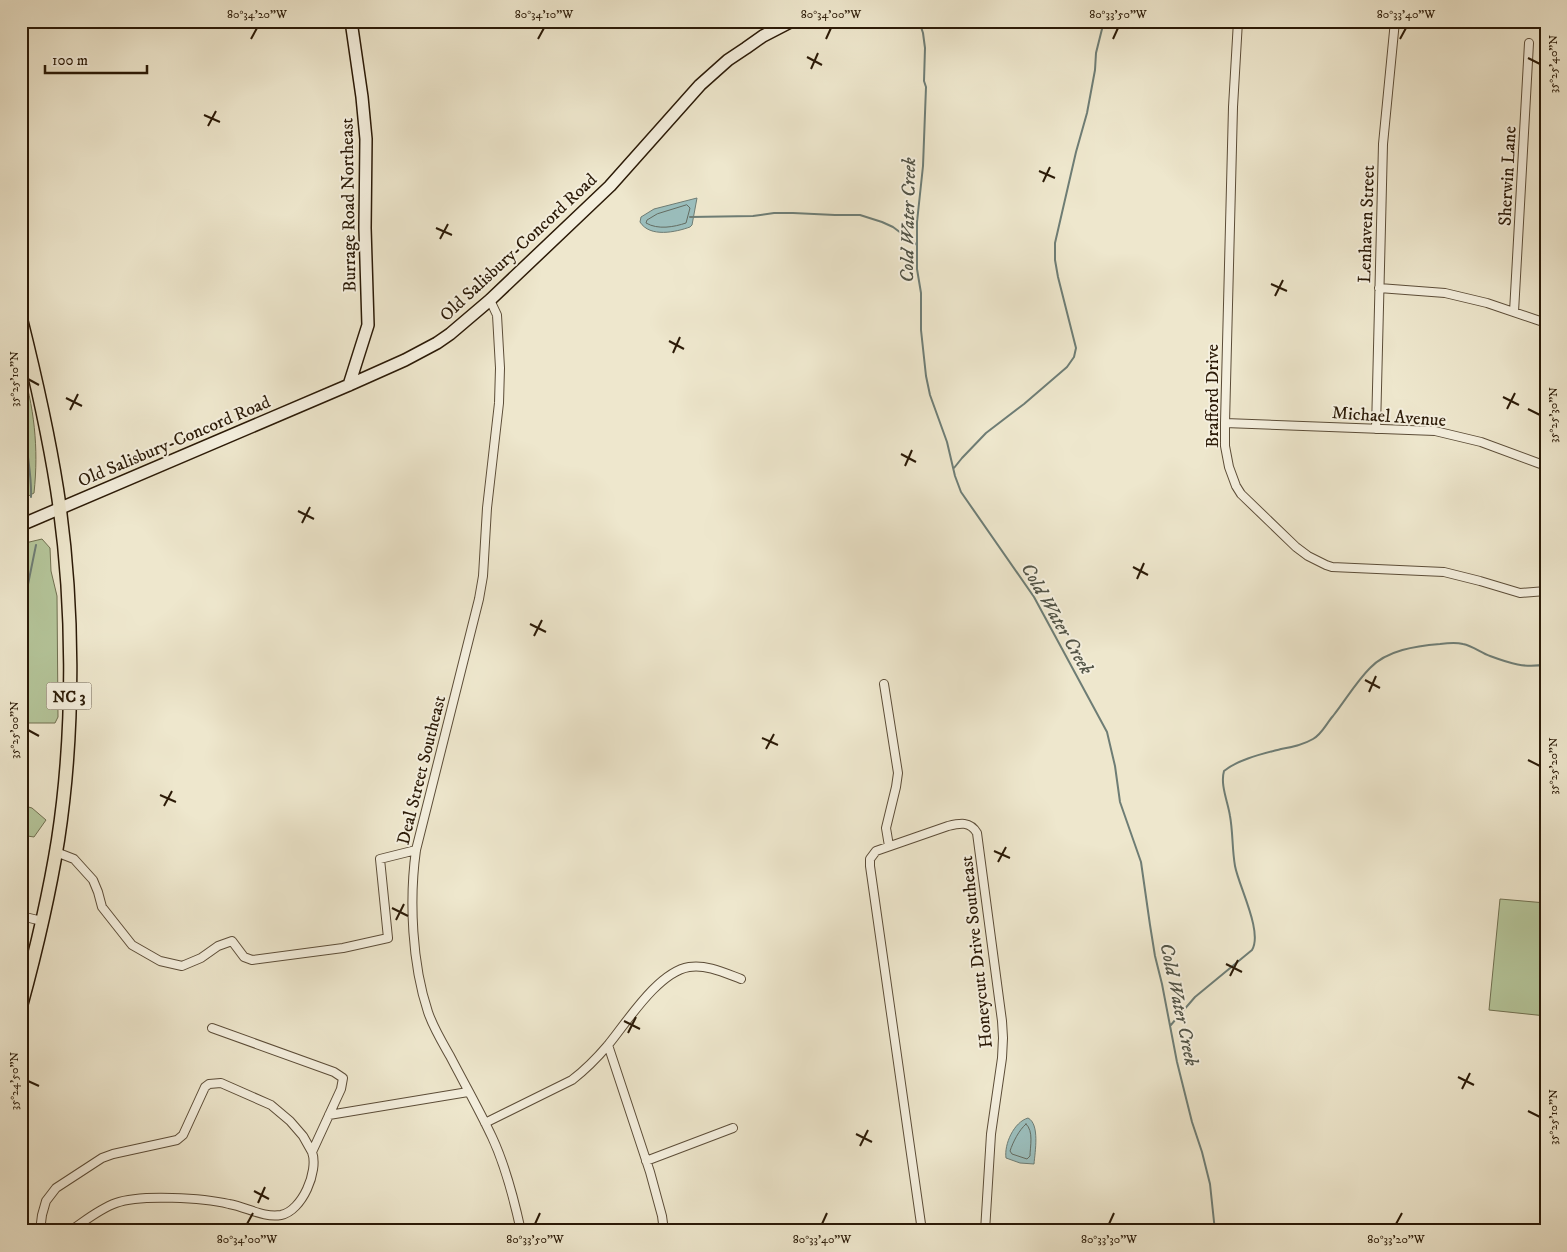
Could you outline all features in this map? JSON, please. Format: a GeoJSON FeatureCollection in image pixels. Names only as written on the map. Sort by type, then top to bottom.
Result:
{"type":"FeatureCollection","features":[{"type":"Feature","properties":{"kind":"main road","name":"Burrage Road Northeast"},"geometry":{"type":"LineString","coordinates":[[349,385],[368,325],[365,228],[366,139],[351,21]]}},
{"type":"Feature","properties":{"kind":"main road","name":"Old Salisbury-Concord Road"},"geometry":{"type":"LineString","coordinates":[[21,526],[349,385],[405,360],[437,343],[490,300],[610,186],[688,96],[700,85],[728,60],[777,25],[792,21]]}},
{"type":"Feature","properties":{"kind":"main road","name":"NC 3"},"geometry":{"type":"LineString","coordinates":[[21,319],[47,431],[60,509],[68,597],[70,680],[66,777],[56,852],[36,952],[21,1006]]}},
{"type":"Feature","properties":{"kind":"street","name":"Brafford Drive"},"geometry":{"type":"LineString","coordinates":[[1238,21],[1233,107],[1225,446],[1229,467],[1241,494],[1283,535],[1308,556],[1332,567],[1444,572],[1520,593],[1546,592]]}},
{"type":"Feature","properties":{"kind":"street","name":"Lenhaven Street"},"geometry":{"type":"LineString","coordinates":[[1376,429],[1383,144],[1395,21]]}},
{"type":"Feature","properties":{"kind":"street","name":"Sherwin Lane"},"geometry":{"type":"LineString","coordinates":[[1514,312],[1529,43]]}},
{"type":"Feature","properties":{"kind":"street"},"geometry":{"type":"LineString","coordinates":[[1379,288],[1445,293],[1487,303],[1546,322]]}},
{"type":"Feature","properties":{"kind":"street","name":"Deal Street Southeast"},"geometry":{"type":"LineString","coordinates":[[490,300],[497,315],[500,368],[482,576],[479,599],[416,850],[413,869],[412,907],[420,980],[428,1012],[442,1044],[485,1123],[504,1167],[521,1231]]}},
{"type":"Feature","properties":{"kind":"street","name":"Michael Avenue"},"geometry":{"type":"LineString","coordinates":[[1225,423],[1435,431],[1481,442],[1546,466]]}},
{"type":"Feature","properties":{"kind":"street"},"geometry":{"type":"LineString","coordinates":[[884,684],[898,773],[886,828],[889,846]]}},
{"type":"Feature","properties":{"kind":"street","name":"Honeycutt Drive Southeast"},"geometry":{"type":"LineString","coordinates":[[922,1231],[870,872],[870,860],[876,851],[960,823],[973,827],[977,833],[1003,1038],[991,1134],[985,1231]]}},
{"type":"Feature","properties":{"kind":"street"},"geometry":{"type":"LineString","coordinates":[[56,852],[74,859],[93,880],[102,907],[132,945],[160,961],[182,966],[201,958],[218,946],[232,941],[244,957],[252,960],[344,948],[388,938],[380,859],[416,850]]}},
{"type":"Feature","properties":{"kind":"street"},"geometry":{"type":"LineString","coordinates":[[21,916],[42,921]]}},
{"type":"Feature","properties":{"kind":"street"},"geometry":{"type":"LineString","coordinates":[[485,1123],[572,1080],[582,1072],[650,993],[673,972],[700,966],[741,979]]}},
{"type":"Feature","properties":{"kind":"street"},"geometry":{"type":"LineString","coordinates":[[212,1028],[340,1075],[343,1078],[341,1089],[312,1152]]}},
{"type":"Feature","properties":{"kind":"street"},"geometry":{"type":"LineString","coordinates":[[608,1044],[646,1161],[662,1216],[664,1231]]}},
{"type":"Feature","properties":{"kind":"street"},"geometry":{"type":"LineString","coordinates":[[40,1231],[46,1201],[56,1188],[102,1158],[177,1140],[183,1134],[202,1092],[209,1084],[221,1083],[271,1105],[290,1121],[312,1152],[314,1163],[312,1175],[303,1197],[300,1203],[287,1213],[274,1216],[207,1200],[134,1198],[106,1207],[70,1231]]}},
{"type":"Feature","properties":{"kind":"street"},"geometry":{"type":"LineString","coordinates":[[329,1115],[468,1092]]}},
{"type":"Feature","properties":{"kind":"street"},"geometry":{"type":"LineString","coordinates":[[646,1161],[733,1128]]}},
{"type":"Feature","properties":{"kind":"green space"},"geometry":{"type":"Polygon","coordinates":[[[21,363],[32,411],[36,459],[34,493],[21,500],[21,363]]]}},
{"type":"Feature","properties":{"kind":"green space"},"geometry":{"type":"Polygon","coordinates":[[[42,539],[50,548],[51,571],[57,596],[58,717],[55,723],[21,723],[21,544],[42,539]]]}},
{"type":"Feature","properties":{"kind":"green space"},"geometry":{"type":"Polygon","coordinates":[[[21,805],[32,808],[46,820],[34,837],[21,835],[21,805]]]}},
{"type":"Feature","properties":{"kind":"green space"},"geometry":{"type":"Polygon","coordinates":[[[1500,899],[1546,903],[1546,1016],[1489,1010],[1500,899]]]}},
{"type":"Feature","properties":{"kind":"water"},"geometry":{"type":"Polygon","coordinates":[[[697,198],[690,227],[678,231],[657,232],[644,227],[640,222],[641,217],[654,209],[697,198]]]}},
{"type":"Feature","properties":{"kind":"water"},"geometry":{"type":"Polygon","coordinates":[[[1028,1118],[1032,1121],[1035,1132],[1034,1164],[1020,1163],[1006,1158],[1008,1140],[1011,1134],[1018,1124],[1028,1118]]]}},
{"type":"Feature","properties":{"kind":"waterway","name":"Cold Water Creek"},"geometry":{"type":"LineString","coordinates":[[919,21],[925,48],[924,81],[926,87],[923,166],[917,222],[917,269],[921,293],[921,330],[930,395],[947,442],[961,492],[1034,597],[1107,732],[1115,766],[1120,802],[1141,862],[1155,956],[1177,1062],[1210,1184],[1215,1231]]}},
{"type":"Feature","properties":{"kind":"waterway"},"geometry":{"type":"LineString","coordinates":[[954,468],[986,433],[1024,404],[1067,367],[1074,357],[1076,348],[1058,277],[1055,243],[1087,113],[1095,70],[1096,53],[1104,21]]}},
{"type":"Feature","properties":{"kind":"waterway"},"geometry":{"type":"LineString","coordinates":[[690,217],[753,216],[774,213],[860,215],[893,227],[917,245]]}},
{"type":"Feature","properties":{"kind":"waterway"},"geometry":{"type":"LineString","coordinates":[[21,370],[24,387],[25,429],[31,497]]}},
{"type":"Feature","properties":{"kind":"waterway"},"geometry":{"type":"LineString","coordinates":[[21,636],[26,594],[36,545]]}},
{"type":"Feature","properties":{"kind":"waterway"},"geometry":{"type":"LineString","coordinates":[[1170,1026],[1195,997],[1252,950],[1255,942],[1253,921],[1235,866],[1231,822],[1224,788],[1224,771],[1244,760],[1301,744],[1316,737],[1370,668],[1385,657],[1402,650],[1421,646],[1457,643],[1467,645],[1487,655],[1511,663],[1525,666],[1546,664]]}}]}
